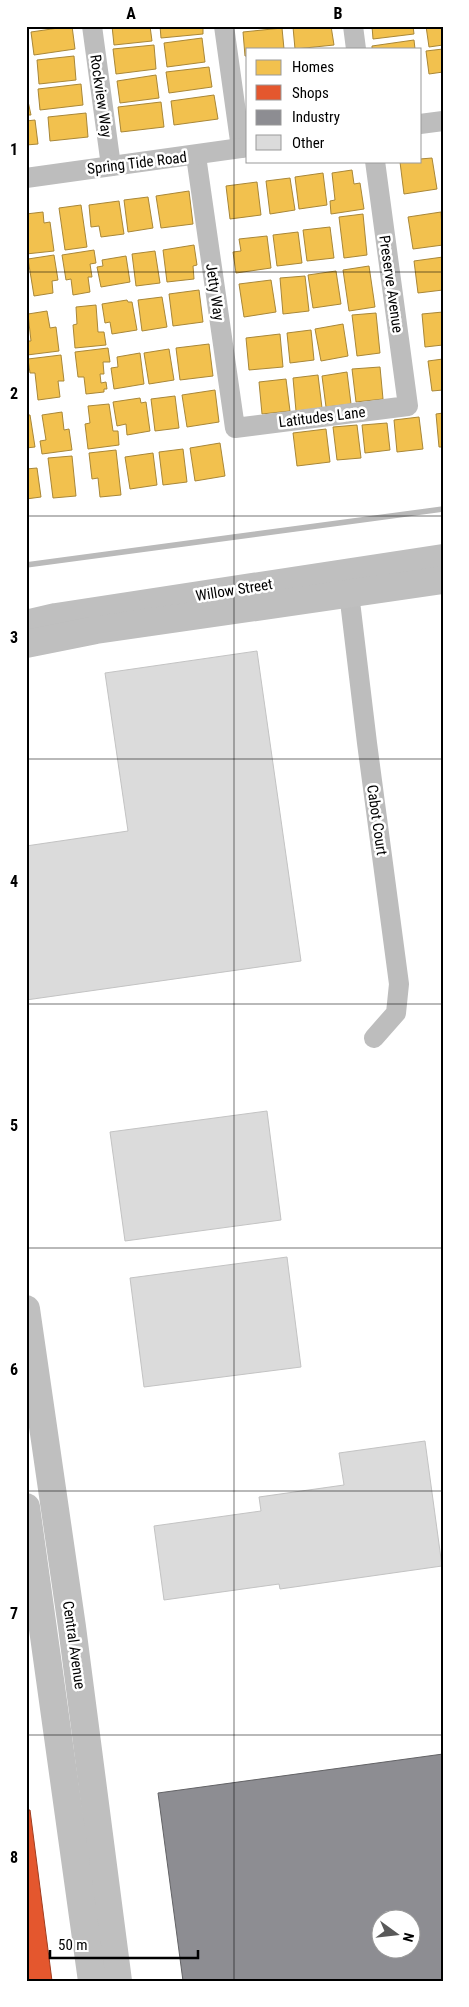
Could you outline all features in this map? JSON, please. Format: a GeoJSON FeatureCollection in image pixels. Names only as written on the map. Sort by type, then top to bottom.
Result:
{"type":"FeatureCollection","features":[{"type":"Feature","properties":{"kind":"street","name":"Rockview Way"},"geometry":{"type":"LineString","coordinates":[[92,26],[111,166]]}},
{"type":"Feature","properties":{"kind":"street"},"geometry":{"type":"LineString","coordinates":[[224,26],[244,148]]}},
{"type":"Feature","properties":{"kind":"street"},"geometry":{"type":"LineString","coordinates":[[353,26],[356,48]]}},
{"type":"Feature","properties":{"kind":"street"},"geometry":{"type":"LineString","coordinates":[[422,124],[443,121]]}},
{"type":"Feature","properties":{"kind":"street","name":"Spring Tide Road"},"geometry":{"type":"LineString","coordinates":[[26,178],[244,148]]}},
{"type":"Feature","properties":{"kind":"street","name":"Jetty Way"},"geometry":{"type":"LineString","coordinates":[[196,156],[235,428]]}},
{"type":"Feature","properties":{"kind":"street","name":"Preserve Avenue"},"geometry":{"type":"LineString","coordinates":[[375,162],[408,406]]}},
{"type":"Feature","properties":{"kind":"street","name":"Latitudes Lane"},"geometry":{"type":"LineString","coordinates":[[235,428],[408,406]]}},
{"type":"Feature","properties":{"kind":"street","name":"Willow Street"},"geometry":{"type":"LineString","coordinates":[[26,624],[56,617],[443,558]]}},
{"type":"Feature","properties":{"kind":"street","name":"Willow Street"},"geometry":{"type":"LineString","coordinates":[[26,644],[96,630],[443,580]]}},
{"type":"Feature","properties":{"kind":"street","name":"Cabot Court"},"geometry":{"type":"LineString","coordinates":[[349,593],[399,984],[396,1014],[374,1038]]}},
{"type":"Feature","properties":{"kind":"street","name":"Central Avenue"},"geometry":{"type":"LineString","coordinates":[[26,1309],[72,1627],[118,1981]]}},
{"type":"Feature","properties":{"kind":"street","name":"Central Avenue"},"geometry":{"type":"LineString","coordinates":[[26,1507],[92,1981]]}},
{"type":"Feature","properties":{"kind":"building: Homes"},"geometry":{"type":"Polygon","coordinates":[[[72,26],[75,49],[34,55],[31,32],[72,26]]]}},
{"type":"Feature","properties":{"kind":"building: Homes"},"geometry":{"type":"Polygon","coordinates":[[[112,26],[150,26],[152,41],[114,45],[112,26]]]}},
{"type":"Feature","properties":{"kind":"building: Homes"},"geometry":{"type":"Polygon","coordinates":[[[160,26],[203,26],[203,34],[161,38],[160,26]]]}},
{"type":"Feature","properties":{"kind":"building: Homes"},"geometry":{"type":"Polygon","coordinates":[[[331,26],[334,45],[295,48],[293,27],[331,26]]]}},
{"type":"Feature","properties":{"kind":"building: Homes"},"geometry":{"type":"Polygon","coordinates":[[[372,26],[413,26],[414,34],[373,39],[372,26]]]}},
{"type":"Feature","properties":{"kind":"building: Homes"},"geometry":{"type":"Polygon","coordinates":[[[426,26],[443,26],[443,45],[429,47],[426,26]]]}},
{"type":"Feature","properties":{"kind":"building: Homes"},"geometry":{"type":"Polygon","coordinates":[[[282,28],[284,48],[246,48],[245,56],[243,32],[282,28]]]}},
{"type":"Feature","properties":{"kind":"building: Homes"},"geometry":{"type":"Polygon","coordinates":[[[202,38],[205,62],[167,67],[164,43],[202,38]]]}},
{"type":"Feature","properties":{"kind":"building: Homes"},"geometry":{"type":"Polygon","coordinates":[[[414,40],[415,48],[372,48],[372,46],[414,40]]]}},
{"type":"Feature","properties":{"kind":"building: Homes"},"geometry":{"type":"Polygon","coordinates":[[[154,45],[156,69],[116,74],[113,49],[154,45]]]}},
{"type":"Feature","properties":{"kind":"building: Homes"},"geometry":{"type":"Polygon","coordinates":[[[443,49],[443,72],[429,74],[426,51],[443,49]]]}},
{"type":"Feature","properties":{"kind":"building: Homes"},"geometry":{"type":"Polygon","coordinates":[[[74,56],[76,80],[39,84],[37,60],[74,56]]]}},
{"type":"Feature","properties":{"kind":"building: Homes"},"geometry":{"type":"Polygon","coordinates":[[[209,67],[212,87],[169,93],[166,72],[209,67]]]}},
{"type":"Feature","properties":{"kind":"building: Homes"},"geometry":{"type":"Polygon","coordinates":[[[156,75],[159,98],[120,103],[117,81],[156,75]]]}},
{"type":"Feature","properties":{"kind":"building: Homes"},"geometry":{"type":"Polygon","coordinates":[[[81,84],[83,105],[40,110],[38,89],[81,84]]]}},
{"type":"Feature","properties":{"kind":"building: Homes"},"geometry":{"type":"Polygon","coordinates":[[[26,92],[31,115],[26,115],[26,92]]]}},
{"type":"Feature","properties":{"kind":"building: Homes"},"geometry":{"type":"Polygon","coordinates":[[[214,95],[218,119],[174,125],[171,101],[214,95]]]}},
{"type":"Feature","properties":{"kind":"building: Homes"},"geometry":{"type":"Polygon","coordinates":[[[161,102],[164,127],[121,132],[118,107],[161,102]]]}},
{"type":"Feature","properties":{"kind":"building: Homes"},"geometry":{"type":"Polygon","coordinates":[[[86,113],[88,137],[50,141],[48,117],[86,113]]]}},
{"type":"Feature","properties":{"kind":"building: Homes"},"geometry":{"type":"Polygon","coordinates":[[[35,120],[38,144],[26,145],[26,121],[35,120]]]}},
{"type":"Feature","properties":{"kind":"building: Homes"},"geometry":{"type":"Polygon","coordinates":[[[432,158],[437,189],[404,194],[400,162],[422,162],[422,159],[432,158]]]}},
{"type":"Feature","properties":{"kind":"building: Homes"},"geometry":{"type":"Polygon","coordinates":[[[352,170],[354,184],[360,183],[364,209],[331,214],[330,201],[335,200],[332,173],[352,170]]]}},
{"type":"Feature","properties":{"kind":"building: Homes"},"geometry":{"type":"Polygon","coordinates":[[[323,173],[327,205],[299,209],[295,177],[323,173]]]}},
{"type":"Feature","properties":{"kind":"building: Homes"},"geometry":{"type":"Polygon","coordinates":[[[290,178],[295,210],[270,214],[266,181],[290,178]]]}},
{"type":"Feature","properties":{"kind":"building: Homes"},"geometry":{"type":"Polygon","coordinates":[[[257,182],[261,215],[230,219],[226,186],[257,182]]]}},
{"type":"Feature","properties":{"kind":"building: Homes"},"geometry":{"type":"Polygon","coordinates":[[[189,191],[193,224],[161,228],[156,196],[189,191]]]}},
{"type":"Feature","properties":{"kind":"building: Homes"},"geometry":{"type":"Polygon","coordinates":[[[148,197],[153,228],[128,232],[124,200],[148,197]]]}},
{"type":"Feature","properties":{"kind":"building: Homes"},"geometry":{"type":"Polygon","coordinates":[[[119,201],[124,234],[101,237],[99,226],[91,227],[89,205],[119,201]]]}},
{"type":"Feature","properties":{"kind":"building: Homes"},"geometry":{"type":"Polygon","coordinates":[[[81,205],[87,247],[65,250],[59,208],[81,205]]]}},
{"type":"Feature","properties":{"kind":"building: Homes"},"geometry":{"type":"Polygon","coordinates":[[[43,212],[44,223],[50,222],[54,251],[26,254],[26,214],[43,212]]]}},
{"type":"Feature","properties":{"kind":"building: Homes"},"geometry":{"type":"Polygon","coordinates":[[[441,212],[443,245],[413,249],[408,217],[441,212]]]}},
{"type":"Feature","properties":{"kind":"building: Homes"},"geometry":{"type":"Polygon","coordinates":[[[363,214],[367,255],[344,258],[339,217],[363,214]]]}},
{"type":"Feature","properties":{"kind":"building: Homes"},"geometry":{"type":"Polygon","coordinates":[[[330,227],[334,258],[307,261],[303,230],[330,227]]]}},
{"type":"Feature","properties":{"kind":"building: Homes"},"geometry":{"type":"Polygon","coordinates":[[[298,232],[302,263],[277,266],[273,235],[298,232]]]}},
{"type":"Feature","properties":{"kind":"building: Homes"},"geometry":{"type":"Polygon","coordinates":[[[267,236],[271,268],[236,273],[233,252],[241,251],[239,239],[267,236]]]}},
{"type":"Feature","properties":{"kind":"building: Homes"},"geometry":{"type":"Polygon","coordinates":[[[194,245],[197,265],[193,266],[194,279],[167,282],[163,250],[194,245]]]}},
{"type":"Feature","properties":{"kind":"building: Homes"},"geometry":{"type":"Polygon","coordinates":[[[94,250],[96,263],[90,264],[92,277],[88,277],[90,292],[73,295],[71,279],[66,280],[62,255],[94,250]]]}},
{"type":"Feature","properties":{"kind":"building: Homes"},"geometry":{"type":"Polygon","coordinates":[[[155,251],[160,283],[136,286],[132,254],[155,251]]]}},
{"type":"Feature","properties":{"kind":"building: Homes"},"geometry":{"type":"Polygon","coordinates":[[[54,255],[58,280],[52,281],[53,293],[34,296],[28,259],[54,255]]]}},
{"type":"Feature","properties":{"kind":"building: Homes"},"geometry":{"type":"Polygon","coordinates":[[[126,256],[130,282],[101,287],[97,267],[103,266],[102,260],[126,256]]]}},
{"type":"Feature","properties":{"kind":"building: Homes"},"geometry":{"type":"Polygon","coordinates":[[[443,257],[443,290],[418,293],[414,261],[443,257]]]}},
{"type":"Feature","properties":{"kind":"building: Homes"},"geometry":{"type":"Polygon","coordinates":[[[369,266],[375,307],[349,311],[343,270],[369,266]]]}},
{"type":"Feature","properties":{"kind":"building: Homes"},"geometry":{"type":"Polygon","coordinates":[[[336,271],[341,304],[313,308],[308,275],[336,271]]]}},
{"type":"Feature","properties":{"kind":"building: Homes"},"geometry":{"type":"Polygon","coordinates":[[[305,276],[309,311],[283,314],[280,278],[305,276]]]}},
{"type":"Feature","properties":{"kind":"building: Homes"},"geometry":{"type":"Polygon","coordinates":[[[271,280],[276,312],[244,317],[239,284],[271,280]]]}},
{"type":"Feature","properties":{"kind":"building: Homes"},"geometry":{"type":"Polygon","coordinates":[[[199,290],[203,322],[173,326],[169,294],[199,290]]]}},
{"type":"Feature","properties":{"kind":"building: Homes"},"geometry":{"type":"Polygon","coordinates":[[[162,297],[167,327],[142,331],[138,300],[162,297]]]}},
{"type":"Feature","properties":{"kind":"building: Homes"},"geometry":{"type":"Polygon","coordinates":[[[127,300],[132,302],[137,330],[112,334],[110,322],[105,323],[102,304],[127,300]]]}},
{"type":"Feature","properties":{"kind":"building: Homes"},"geometry":{"type":"Polygon","coordinates":[[[96,305],[98,332],[104,332],[106,345],[75,348],[73,325],[77,324],[76,307],[96,305]]]}},
{"type":"Feature","properties":{"kind":"building: Homes"},"geometry":{"type":"Polygon","coordinates":[[[47,311],[50,328],[56,327],[59,351],[27,355],[26,341],[31,341],[28,314],[47,311]]]}},
{"type":"Feature","properties":{"kind":"building: Homes"},"geometry":{"type":"Polygon","coordinates":[[[443,312],[443,345],[425,347],[422,314],[443,312]]]}},
{"type":"Feature","properties":{"kind":"building: Homes"},"geometry":{"type":"Polygon","coordinates":[[[376,313],[380,353],[357,356],[352,315],[376,313]]]}},
{"type":"Feature","properties":{"kind":"building: Homes"},"geometry":{"type":"Polygon","coordinates":[[[343,324],[348,356],[321,361],[315,329],[343,324]]]}},
{"type":"Feature","properties":{"kind":"building: Homes"},"geometry":{"type":"Polygon","coordinates":[[[311,330],[314,360],[290,363],[287,333],[311,330]]]}},
{"type":"Feature","properties":{"kind":"building: Homes"},"geometry":{"type":"Polygon","coordinates":[[[280,334],[283,367],[249,370],[246,338],[280,334]]]}},
{"type":"Feature","properties":{"kind":"building: Homes"},"geometry":{"type":"Polygon","coordinates":[[[209,344],[213,376],[180,380],[176,348],[209,344]]]}},
{"type":"Feature","properties":{"kind":"building: Homes"},"geometry":{"type":"Polygon","coordinates":[[[108,348],[110,362],[103,362],[104,374],[100,374],[101,383],[106,382],[107,389],[104,389],[104,392],[86,394],[84,377],[78,377],[75,352],[108,348]]]}},
{"type":"Feature","properties":{"kind":"building: Homes"},"geometry":{"type":"Polygon","coordinates":[[[169,349],[174,380],[149,384],[144,353],[169,349]]]}},
{"type":"Feature","properties":{"kind":"building: Homes"},"geometry":{"type":"Polygon","coordinates":[[[140,353],[144,384],[114,389],[111,368],[118,367],[117,357],[140,353]]]}},
{"type":"Feature","properties":{"kind":"building: Homes"},"geometry":{"type":"Polygon","coordinates":[[[61,355],[64,381],[58,381],[60,397],[38,400],[35,373],[30,373],[28,359],[61,355]]]}},
{"type":"Feature","properties":{"kind":"building: Homes"},"geometry":{"type":"Polygon","coordinates":[[[443,359],[443,390],[432,391],[428,361],[443,359]]]}},
{"type":"Feature","properties":{"kind":"building: Homes"},"geometry":{"type":"Polygon","coordinates":[[[380,367],[383,399],[356,402],[352,369],[380,367]]]}},
{"type":"Feature","properties":{"kind":"building: Homes"},"geometry":{"type":"Polygon","coordinates":[[[347,372],[351,404],[326,407],[322,376],[347,372]]]}},
{"type":"Feature","properties":{"kind":"building: Homes"},"geometry":{"type":"Polygon","coordinates":[[[318,375],[322,408],[296,411],[293,378],[318,375]]]}},
{"type":"Feature","properties":{"kind":"building: Homes"},"geometry":{"type":"Polygon","coordinates":[[[286,379],[290,411],[262,414],[259,382],[286,379]]]}},
{"type":"Feature","properties":{"kind":"building: Homes"},"geometry":{"type":"Polygon","coordinates":[[[215,390],[219,422],[187,427],[182,395],[215,390]]]}},
{"type":"Feature","properties":{"kind":"building: Homes"},"geometry":{"type":"Polygon","coordinates":[[[175,396],[179,428],[155,431],[151,399],[175,396]]]}},
{"type":"Feature","properties":{"kind":"building: Homes"},"geometry":{"type":"Polygon","coordinates":[[[140,398],[141,403],[146,402],[150,431],[127,435],[126,424],[117,426],[113,402],[140,398]]]}},
{"type":"Feature","properties":{"kind":"building: Homes"},"geometry":{"type":"Polygon","coordinates":[[[109,404],[113,431],[118,431],[119,445],[88,449],[85,424],[90,423],[88,406],[109,404]]]}},
{"type":"Feature","properties":{"kind":"building: Homes"},"geometry":{"type":"Polygon","coordinates":[[[62,412],[64,430],[69,429],[72,450],[42,454],[40,441],[46,440],[42,415],[62,412]]]}},
{"type":"Feature","properties":{"kind":"building: Homes"},"geometry":{"type":"Polygon","coordinates":[[[443,413],[443,447],[439,447],[436,414],[443,413]]]}},
{"type":"Feature","properties":{"kind":"building: Homes"},"geometry":{"type":"Polygon","coordinates":[[[26,415],[30,415],[35,447],[26,448],[26,415]]]}},
{"type":"Feature","properties":{"kind":"building: Homes"},"geometry":{"type":"Polygon","coordinates":[[[419,417],[423,449],[397,452],[394,420],[419,417]]]}},
{"type":"Feature","properties":{"kind":"building: Homes"},"geometry":{"type":"Polygon","coordinates":[[[387,423],[390,450],[365,453],[362,425],[387,423]]]}},
{"type":"Feature","properties":{"kind":"building: Homes"},"geometry":{"type":"Polygon","coordinates":[[[357,425],[361,458],[337,460],[333,427],[357,425]]]}},
{"type":"Feature","properties":{"kind":"building: Homes"},"geometry":{"type":"Polygon","coordinates":[[[326,429],[330,462],[297,466],[293,433],[326,429]]]}},
{"type":"Feature","properties":{"kind":"building: Homes"},"geometry":{"type":"Polygon","coordinates":[[[220,443],[225,476],[195,481],[190,448],[220,443]]]}},
{"type":"Feature","properties":{"kind":"building: Homes"},"geometry":{"type":"Polygon","coordinates":[[[183,449],[187,482],[163,485],[159,452],[183,449]]]}},
{"type":"Feature","properties":{"kind":"building: Homes"},"geometry":{"type":"Polygon","coordinates":[[[116,450],[121,495],[100,497],[98,478],[92,479],[89,453],[116,450]]]}},
{"type":"Feature","properties":{"kind":"building: Homes"},"geometry":{"type":"Polygon","coordinates":[[[153,453],[157,485],[130,489],[125,457],[153,453]]]}},
{"type":"Feature","properties":{"kind":"building: Homes"},"geometry":{"type":"Polygon","coordinates":[[[72,456],[76,496],[53,498],[48,458],[72,456]]]}},
{"type":"Feature","properties":{"kind":"building: Homes"},"geometry":{"type":"Polygon","coordinates":[[[37,468],[41,497],[26,499],[26,469],[37,468]]]}},
{"type":"Feature","properties":{"kind":"building: Shops"},"geometry":{"type":"Polygon","coordinates":[[[26,1810],[30,1810],[52,1981],[26,1981],[26,1810]]]}},
{"type":"Feature","properties":{"kind":"building: Industry"},"geometry":{"type":"Polygon","coordinates":[[[443,1754],[443,1981],[183,1981],[158,1793],[443,1754]]]}},
{"type":"Feature","properties":{"kind":"building: Other"},"geometry":{"type":"Polygon","coordinates":[[[257,651],[301,961],[26,1000],[26,846],[128,831],[105,673],[257,651]]]}},
{"type":"Feature","properties":{"kind":"building: Other"},"geometry":{"type":"Polygon","coordinates":[[[267,1111],[281,1220],[125,1241],[110,1132],[267,1111]]]}},
{"type":"Feature","properties":{"kind":"building: Other"},"geometry":{"type":"Polygon","coordinates":[[[287,1257],[301,1367],[144,1387],[130,1278],[287,1257]]]}},
{"type":"Feature","properties":{"kind":"building: Other"},"geometry":{"type":"Polygon","coordinates":[[[425,1441],[442,1566],[280,1589],[279,1584],[164,1600],[154,1526],[261,1511],[259,1497],[344,1485],[339,1453],[425,1441]]]}},
{"type":"Feature","properties":{"kind":"waterway"},"geometry":{"type":"LineString","coordinates":[[26,565],[443,509]]}}]}
